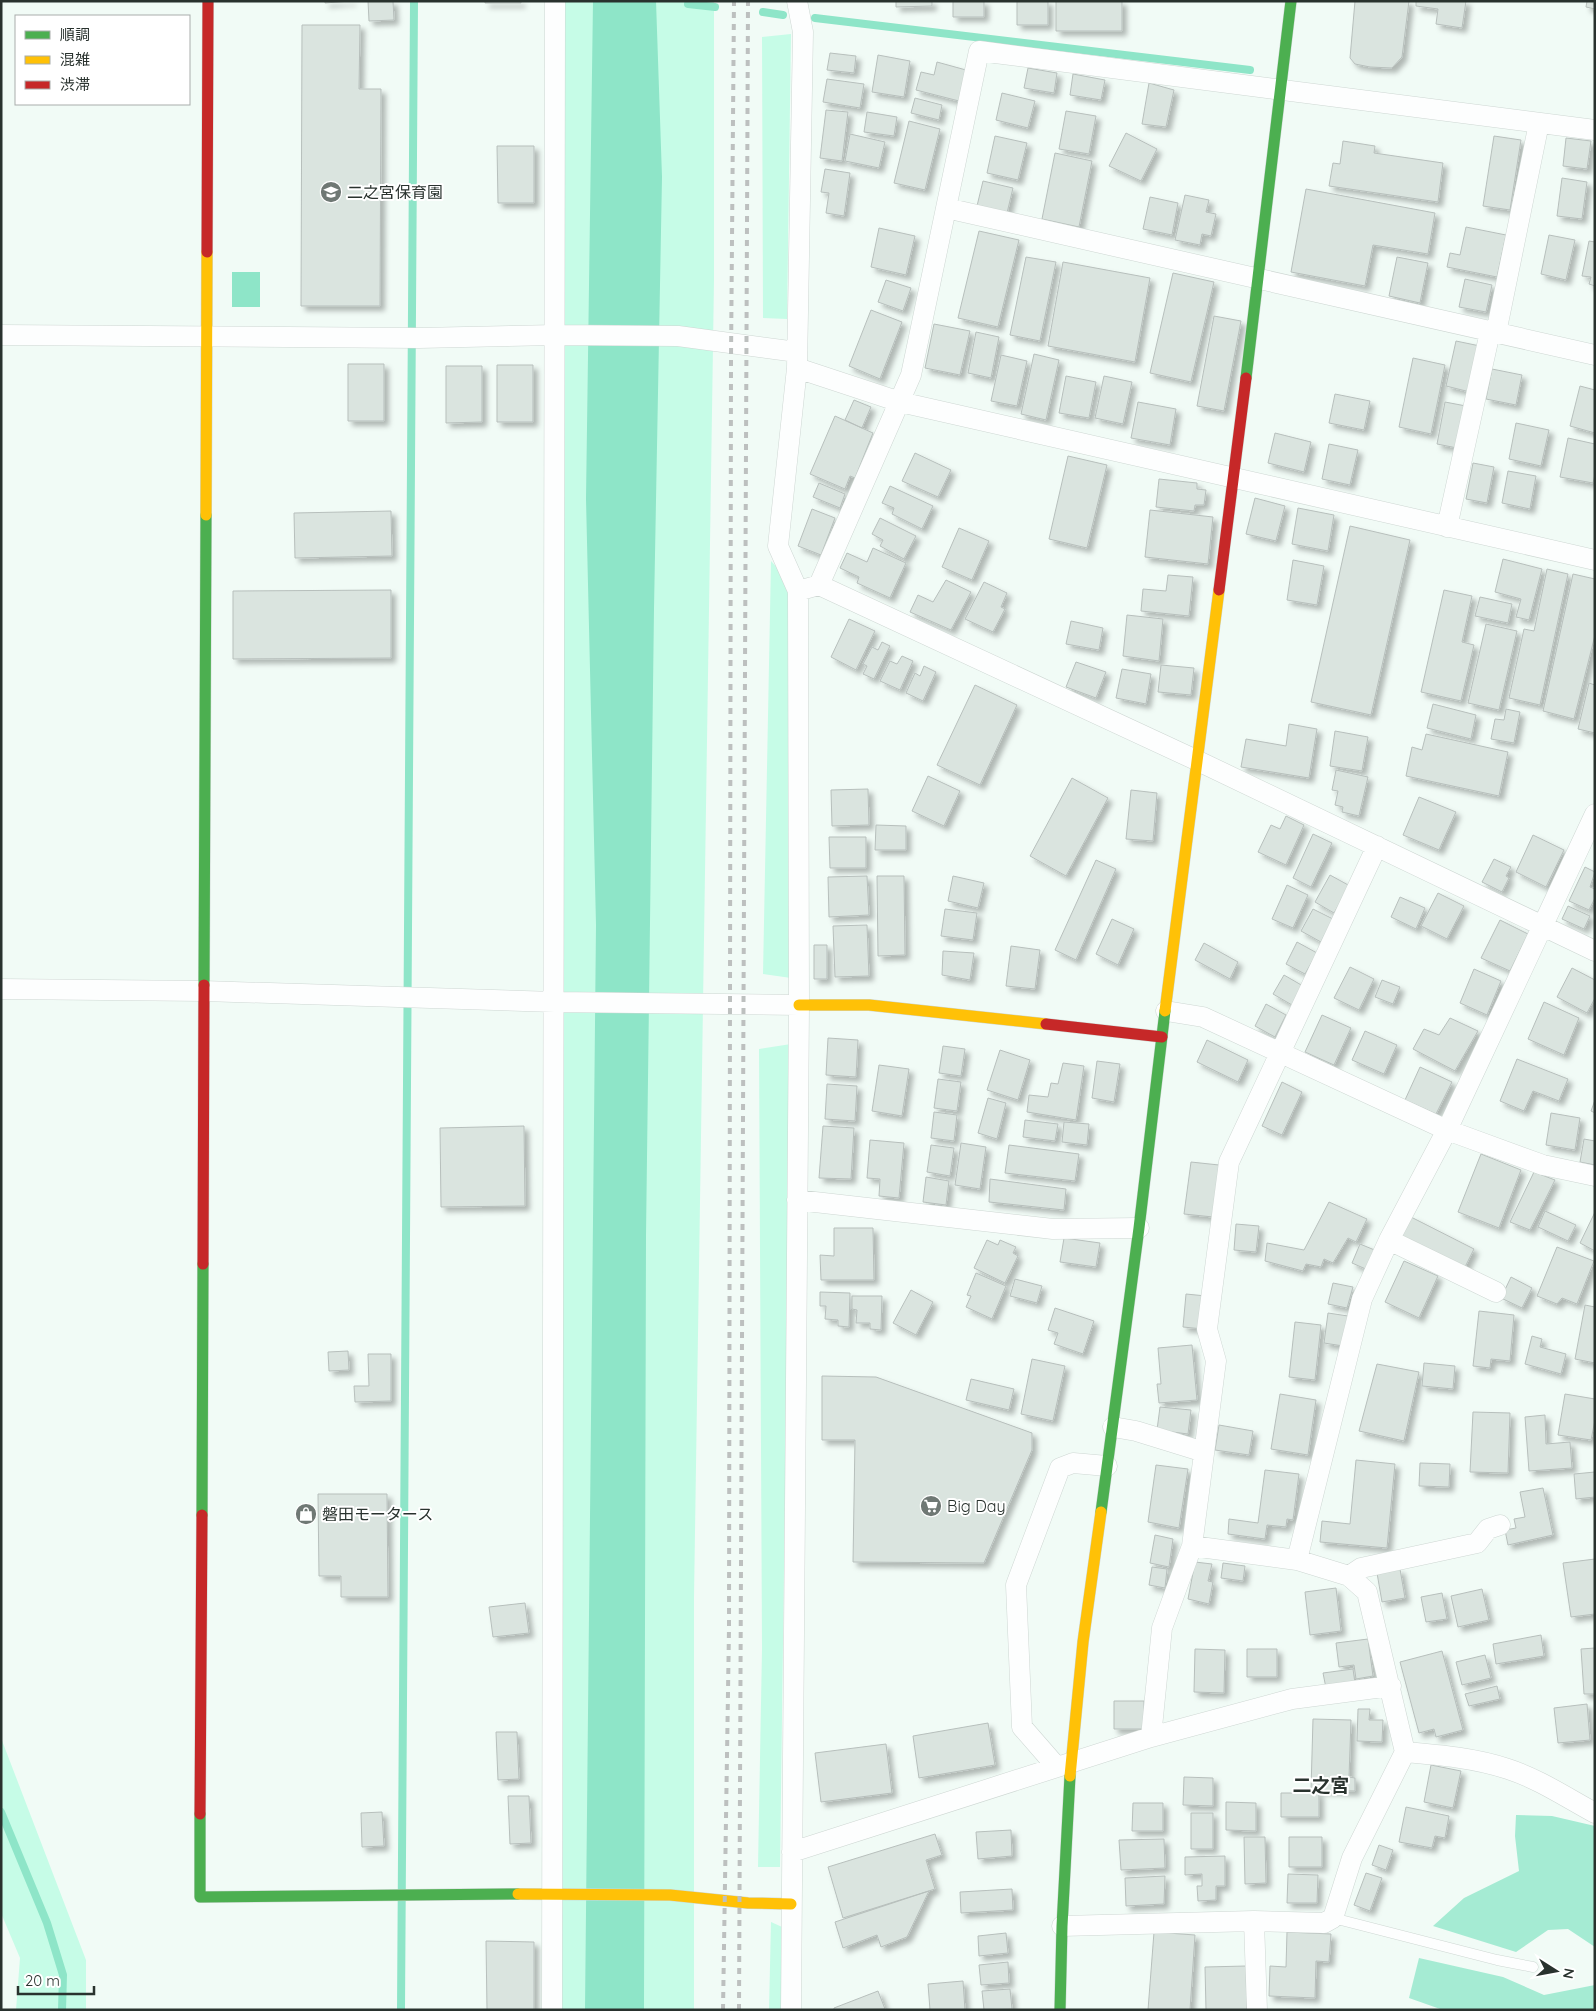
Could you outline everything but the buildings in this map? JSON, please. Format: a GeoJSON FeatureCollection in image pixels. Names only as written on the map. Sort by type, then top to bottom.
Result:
{"type":"FeatureCollection","features":[{"type":"Feature","properties":{"kind":"street"},"geometry":{"type":"LineString","coordinates":[[208,1],[200,1897],[670,1895],[748,1903],[791,1904]]}},
{"type":"Feature","properties":{"kind":"street"},"geometry":{"type":"LineString","coordinates":[[552,2010],[557,1894],[562,336],[555,1]]}},
{"type":"Feature","properties":{"kind":"street"},"geometry":{"type":"LineString","coordinates":[[791,2010],[799,1005],[798,591],[778,546],[797,360],[803,32],[797,1]]}},
{"type":"Feature","properties":{"kind":"street"},"geometry":{"type":"LineString","coordinates":[[1060,2010],[1064,1764],[1083,1642],[1139,1228],[1196,760],[1259,279],[1279,89],[1291,1]]}},
{"type":"Feature","properties":{"kind":"street"},"geometry":{"type":"LineString","coordinates":[[819,584],[911,375],[978,51],[1595,130]]}},
{"type":"Feature","properties":{"kind":"street"},"geometry":{"type":"LineString","coordinates":[[1448,527],[1539,123]]}},
{"type":"Feature","properties":{"kind":"street"},"geometry":{"type":"LineString","coordinates":[[946,208],[1595,355]]}},
{"type":"Feature","properties":{"kind":"street"},"geometry":{"type":"LineString","coordinates":[[1,335],[411,338],[678,336],[797,360],[900,402],[1595,560]]}},
{"type":"Feature","properties":{"kind":"street"},"geometry":{"type":"LineString","coordinates":[[798,591],[819,584],[1196,760],[1595,951]]}},
{"type":"Feature","properties":{"kind":"street"},"geometry":{"type":"LineString","coordinates":[[1297,1560],[1362,1299],[1389,1240],[1447,1130],[1595,814]]}},
{"type":"Feature","properties":{"kind":"street"},"geometry":{"type":"LineString","coordinates":[[1151,1737],[1162,1628],[1192,1546],[1216,1361],[1207,1329],[1229,1162],[1377,846]]}},
{"type":"Feature","properties":{"kind":"street"},"geometry":{"type":"LineString","coordinates":[[1,990],[204,991],[561,1002],[869,1004],[1162,1037]]}},
{"type":"Feature","properties":{"kind":"street"},"geometry":{"type":"LineString","coordinates":[[1166,1012],[1203,1017],[1447,1130],[1544,1165],[1595,1176]]}},
{"type":"Feature","properties":{"kind":"street"},"geometry":{"type":"LineString","coordinates":[[797,1200],[1053,1229],[1139,1228]]}},
{"type":"Feature","properties":{"kind":"street"},"geometry":{"type":"LineString","coordinates":[[1389,1240],[1496,1292]]}},
{"type":"Feature","properties":{"kind":"street"},"geometry":{"type":"LineString","coordinates":[[1113,1427],[1204,1452]]}},
{"type":"Feature","properties":{"kind":"street"},"geometry":{"type":"LineString","coordinates":[[1064,1764],[1022,1727],[1016,1585],[1060,1468],[1073,1463],[1107,1466]]}},
{"type":"Feature","properties":{"kind":"street"},"geometry":{"type":"LineString","coordinates":[[1349,1576],[1361,1568],[1477,1543],[1488,1530],[1500,1525]]}},
{"type":"Feature","properties":{"kind":"street"},"geometry":{"type":"LineString","coordinates":[[1062,1926],[1254,1921],[1324,1923],[1333,1918],[1352,1858],[1405,1752],[1391,1686],[1367,1592],[1349,1576],[1297,1560],[1192,1546]]}},
{"type":"Feature","properties":{"kind":"street"},"geometry":{"type":"LineString","coordinates":[[792,1852],[1151,1737],[1292,1699],[1391,1686]]}},
{"type":"Feature","properties":{"kind":"street"},"geometry":{"type":"LineString","coordinates":[[1405,1752],[1472,1760],[1509,1769],[1595,1813]]}},
{"type":"Feature","properties":{"kind":"street"},"geometry":{"type":"LineString","coordinates":[[1254,1921],[1257,2010]]}},
{"type":"Feature","properties":{"kind":"lane"},"geometry":{"type":"LineString","coordinates":[[1333,1918],[1498,1960],[1533,1967]]}},
{"type":"Feature","properties":{"kind":"shaded area"},"geometry":{"type":"Polygon","coordinates":[[[553,1],[714,1],[714,280],[694,1598],[694,2010],[552,2010],[553,1]]]}},
{"type":"Feature","properties":{"kind":"shaded area"},"geometry":{"type":"Polygon","coordinates":[[[593,1],[656,1],[662,177],[646,1236],[644,2010],[585,2010],[596,925],[586,499],[593,1]]]}},
{"type":"Feature","properties":{"kind":"shaded area"},"geometry":{"type":"Polygon","coordinates":[[[791,34],[787,319],[763,318],[762,37],[791,34]]]}},
{"type":"Feature","properties":{"kind":"shaded area"},"geometry":{"type":"Polygon","coordinates":[[[232,272],[260,272],[260,307],[232,307],[232,272]]]}},
{"type":"Feature","properties":{"kind":"shaded area"},"geometry":{"type":"Polygon","coordinates":[[[771,561],[798,591],[791,978],[763,974],[771,561]]]}},
{"type":"Feature","properties":{"kind":"shaded area"},"geometry":{"type":"Polygon","coordinates":[[[791,1044],[780,1867],[758,1867],[762,1649],[759,1049],[791,1044]]]}},
{"type":"Feature","properties":{"kind":"shaded area"},"geometry":{"type":"Polygon","coordinates":[[[1,1738],[86,1960],[86,2010],[16,2010],[20,1958],[1,1913],[1,1738]]]}},
{"type":"Feature","properties":{"kind":"shaded area"},"geometry":{"type":"Polygon","coordinates":[[[1516,1815],[1552,1816],[1595,1826],[1595,1947],[1568,1929],[1548,1930],[1516,1952],[1433,1926],[1464,1898],[1519,1871],[1515,1836],[1516,1815]]]}},
{"type":"Feature","properties":{"kind":"shaded area"},"geometry":{"type":"Polygon","coordinates":[[[771,1922],[791,1931],[790,2010],[769,2010],[771,1922]]]}},
{"type":"Feature","properties":{"kind":"shaded area"},"geometry":{"type":"Polygon","coordinates":[[[1419,1958],[1503,1977],[1544,1995],[1595,1985],[1595,2010],[1443,2010],[1409,1998],[1419,1958]]]}},
{"type":"Feature","properties":{"kind":"waterway"},"geometry":{"type":"LineString","coordinates":[[401,2010],[414,1]]}},
{"type":"Feature","properties":{"kind":"waterway"},"geometry":{"type":"LineString","coordinates":[[688,4],[715,7]]}},
{"type":"Feature","properties":{"kind":"waterway"},"geometry":{"type":"LineString","coordinates":[[763,12],[783,15]]}},
{"type":"Feature","properties":{"kind":"waterway"},"geometry":{"type":"LineString","coordinates":[[815,18],[1250,70]]}},
{"type":"Feature","properties":{"kind":"waterway"},"geometry":{"type":"LineString","coordinates":[[1,1812],[47,1923],[63,1975],[62,2010]]}},
{"type":"Feature","properties":{"kind":"railway"},"geometry":{"type":"LineString","coordinates":[[723,2010],[729,1628],[731,360],[734,1]]}},
{"type":"Feature","properties":{"kind":"railway"},"geometry":{"type":"LineString","coordinates":[[739,2010],[748,1]]}},
{"type":"Feature","properties":{"kind":"traffic: fast"},"geometry":{"type":"LineString","coordinates":[[1246,378],[1291,1]]}},
{"type":"Feature","properties":{"kind":"traffic: fast"},"geometry":{"type":"LineString","coordinates":[[204,985],[206,515]]}},
{"type":"Feature","properties":{"kind":"traffic: fast"},"geometry":{"type":"LineString","coordinates":[[1101,1512],[1139,1228],[1165,1011]]}},
{"type":"Feature","properties":{"kind":"traffic: fast"},"geometry":{"type":"LineString","coordinates":[[202,1515],[203,1264]]}},
{"type":"Feature","properties":{"kind":"traffic: fast"},"geometry":{"type":"LineString","coordinates":[[1060,2010],[1062,1926],[1070,1776]]}},
{"type":"Feature","properties":{"kind":"traffic: fast"},"geometry":{"type":"LineString","coordinates":[[200,1814],[200,1897],[518,1894]]}},
{"type":"Feature","properties":{"kind":"traffic: slow"},"geometry":{"type":"LineString","coordinates":[[206,515],[207,252]]}},
{"type":"Feature","properties":{"kind":"traffic: slow"},"geometry":{"type":"LineString","coordinates":[[1165,1011],[1219,590]]}},
{"type":"Feature","properties":{"kind":"traffic: slow"},"geometry":{"type":"LineString","coordinates":[[799,1005],[869,1005],[1046,1024]]}},
{"type":"Feature","properties":{"kind":"traffic: slow"},"geometry":{"type":"LineString","coordinates":[[1070,1776],[1083,1642],[1101,1512]]}},
{"type":"Feature","properties":{"kind":"traffic: slow"},"geometry":{"type":"LineString","coordinates":[[518,1894],[670,1895],[748,1903],[791,1904]]}},
{"type":"Feature","properties":{"kind":"traffic: jam"},"geometry":{"type":"LineString","coordinates":[[207,252],[208,1]]}},
{"type":"Feature","properties":{"kind":"traffic: jam"},"geometry":{"type":"LineString","coordinates":[[1219,590],[1246,378]]}},
{"type":"Feature","properties":{"kind":"traffic: jam"},"geometry":{"type":"LineString","coordinates":[[203,1264],[204,985]]}},
{"type":"Feature","properties":{"kind":"traffic: jam"},"geometry":{"type":"LineString","coordinates":[[1046,1024],[1162,1037]]}},
{"type":"Feature","properties":{"kind":"traffic: jam"},"geometry":{"type":"LineString","coordinates":[[200,1814],[202,1515]]}},
{"type":"Feature","properties":{"kind":"place","name":"二之宮保育園"},"geometry":{"type":"Point","coordinates":[331,192]}},
{"type":"Feature","properties":{"kind":"place","name":"Big Day"},"geometry":{"type":"Point","coordinates":[931,1506]}},
{"type":"Feature","properties":{"kind":"place","name":"磐田モータース"},"geometry":{"type":"Point","coordinates":[306,1514]}},
{"type":"Feature","properties":{"kind":"district","name":"二之宮"},"geometry":{"type":"Point","coordinates":[1321,1785]}}]}
